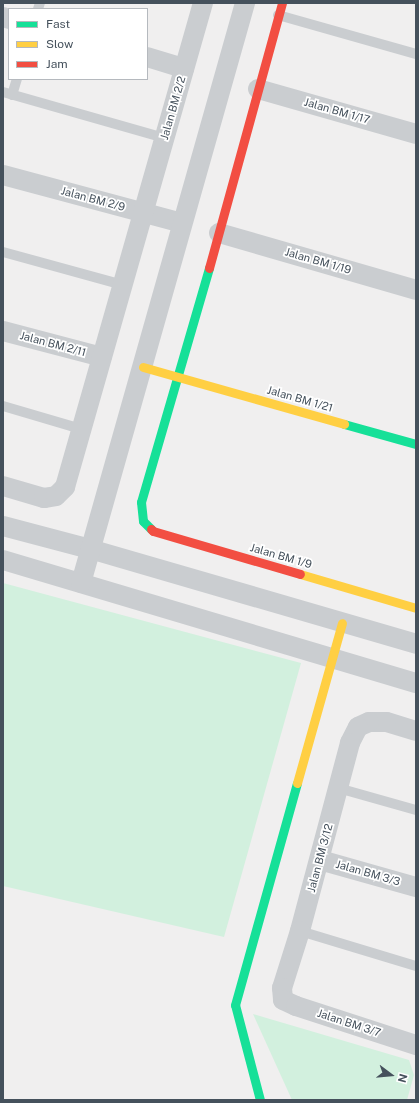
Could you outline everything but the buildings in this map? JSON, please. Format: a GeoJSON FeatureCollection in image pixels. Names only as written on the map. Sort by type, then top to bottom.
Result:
{"type":"FeatureCollection","features":[{"type":"Feature","properties":{"kind":"street","name":"Jalan BM 2/2"},"geometry":{"type":"LineString","coordinates":[[3,486],[44,498],[56,496],[65,487],[203,3]]}},
{"type":"Feature","properties":{"kind":"street"},"geometry":{"type":"LineString","coordinates":[[81,583],[245,3]]}},
{"type":"Feature","properties":{"kind":"street"},"geometry":{"type":"LineString","coordinates":[[177,377],[219,233],[282,3]]}},
{"type":"Feature","properties":{"kind":"street"},"geometry":{"type":"LineString","coordinates":[[148,57],[184,68]]}},
{"type":"Feature","properties":{"kind":"street","name":"Jalan BM 1/17"},"geometry":{"type":"LineString","coordinates":[[258,89],[416,134]]}},
{"type":"Feature","properties":{"kind":"street","name":"Jalan BM 2/9"},"geometry":{"type":"LineString","coordinates":[[3,174],[182,223]]}},
{"type":"Feature","properties":{"kind":"street","name":"Jalan BM 1/19"},"geometry":{"type":"LineString","coordinates":[[219,233],[416,290]]}},
{"type":"Feature","properties":{"kind":"street","name":"Jalan BM 2/11"},"geometry":{"type":"LineString","coordinates":[[3,331],[102,357]]}},
{"type":"Feature","properties":{"kind":"street","name":"Jalan BM 1/21"},"geometry":{"type":"LineString","coordinates":[[143,367],[416,444]]}},
{"type":"Feature","properties":{"kind":"street","name":"Jalan BM 1/9"},"geometry":{"type":"LineString","coordinates":[[177,377],[141,502],[143,521],[153,531],[416,608]]}},
{"type":"Feature","properties":{"kind":"street"},"geometry":{"type":"LineString","coordinates":[[3,526],[90,549],[416,644]]}},
{"type":"Feature","properties":{"kind":"street"},"geometry":{"type":"LineString","coordinates":[[3,560],[416,683]]}},
{"type":"Feature","properties":{"kind":"street"},"geometry":{"type":"LineString","coordinates":[[260,1100],[235,1005],[342,623]]}},
{"type":"Feature","properties":{"kind":"street","name":"Jalan BM 3/12"},"geometry":{"type":"LineString","coordinates":[[284,1000],[282,988],[320,860],[350,743],[358,727],[369,722],[386,722],[416,731]]}},
{"type":"Feature","properties":{"kind":"street","name":"Jalan BM 3/3"},"geometry":{"type":"LineString","coordinates":[[320,860],[416,887]]}},
{"type":"Feature","properties":{"kind":"street","name":"Jalan BM 3/7"},"geometry":{"type":"LineString","coordinates":[[284,1000],[296,1006],[416,1045]]}},
{"type":"Feature","properties":{"kind":"lane"},"geometry":{"type":"LineString","coordinates":[[278,15],[416,54]]}},
{"type":"Feature","properties":{"kind":"lane"},"geometry":{"type":"LineString","coordinates":[[16,80],[8,94],[164,138]]}},
{"type":"Feature","properties":{"kind":"lane"},"geometry":{"type":"LineString","coordinates":[[3,252],[122,285]]}},
{"type":"Feature","properties":{"kind":"lane"},"geometry":{"type":"LineString","coordinates":[[3,406],[81,429]]}},
{"type":"Feature","properties":{"kind":"lane"},"geometry":{"type":"LineString","coordinates":[[338,788],[416,810]]}},
{"type":"Feature","properties":{"kind":"lane"},"geometry":{"type":"LineString","coordinates":[[300,931],[416,966]]}},
{"type":"Feature","properties":{"kind":"green space"},"geometry":{"type":"Polygon","coordinates":[[[3,583],[301,663],[224,937],[3,886],[3,583]]]}},
{"type":"Feature","properties":{"kind":"green space"},"geometry":{"type":"Polygon","coordinates":[[[253,1014],[409,1060],[414,1075],[407,1100],[292,1100],[253,1014]]]}},
{"type":"Feature","properties":{"kind":"traffic: fast"},"geometry":{"type":"LineString","coordinates":[[151,529],[143,521],[141,502],[209,268]]}},
{"type":"Feature","properties":{"kind":"traffic: fast"},"geometry":{"type":"LineString","coordinates":[[344,424],[416,444]]}},
{"type":"Feature","properties":{"kind":"traffic: fast"},"geometry":{"type":"LineString","coordinates":[[260,1100],[235,1005],[297,783]]}},
{"type":"Feature","properties":{"kind":"traffic: slow"},"geometry":{"type":"LineString","coordinates":[[143,367],[344,424]]}},
{"type":"Feature","properties":{"kind":"traffic: slow"},"geometry":{"type":"LineString","coordinates":[[300,574],[416,608]]}},
{"type":"Feature","properties":{"kind":"traffic: slow"},"geometry":{"type":"LineString","coordinates":[[297,783],[342,623]]}},
{"type":"Feature","properties":{"kind":"traffic: jam"},"geometry":{"type":"LineString","coordinates":[[209,268],[282,3]]}},
{"type":"Feature","properties":{"kind":"traffic: jam"},"geometry":{"type":"LineString","coordinates":[[151,529],[153,531],[300,574]]}}]}
